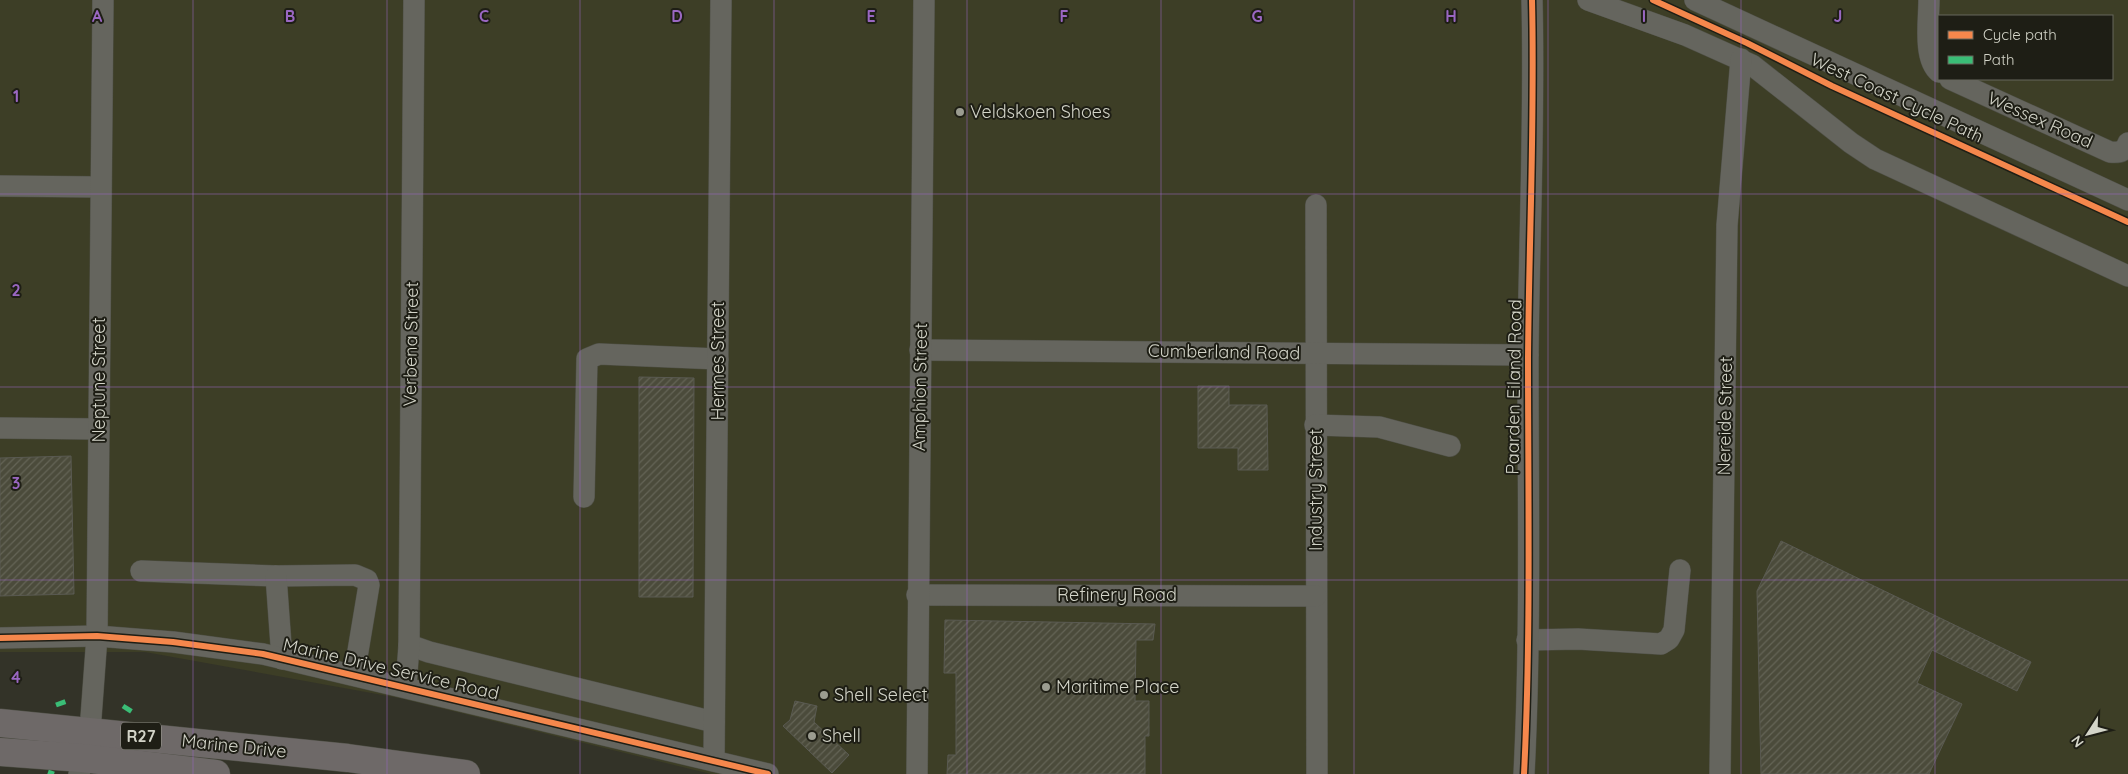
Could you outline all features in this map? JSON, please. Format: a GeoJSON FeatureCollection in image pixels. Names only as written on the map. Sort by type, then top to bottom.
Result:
{"type":"FeatureCollection","features":[{"type":"Feature","properties":{"kind":"main road","name":"Marine Drive"},"geometry":{"type":"LineString","coordinates":[[0,723],[348,758],[466,774]]}},
{"type":"Feature","properties":{"kind":"main road","name":"Marine Drive"},"geometry":{"type":"LineString","coordinates":[[0,752],[81,766],[216,774]]}},
{"type":"Feature","properties":{"kind":"street","name":"Neptune Street"},"geometry":{"type":"LineString","coordinates":[[81,766],[90,731],[97,636],[103,0]]}},
{"type":"Feature","properties":{"kind":"street","name":"Verbena Street"},"geometry":{"type":"LineString","coordinates":[[406,687],[409,645],[414,0]]}},
{"type":"Feature","properties":{"kind":"street","name":"Hermes Street"},"geometry":{"type":"LineString","coordinates":[[714,761],[720,0]]}},
{"type":"Feature","properties":{"kind":"street","name":"Amphion Street"},"geometry":{"type":"LineString","coordinates":[[917,774],[917,595],[924,0]]}},
{"type":"Feature","properties":{"kind":"street","name":"Paarden Eiland Road"},"geometry":{"type":"LineString","coordinates":[[1524,774],[1527,640],[1528,355],[1534,70],[1532,0]]}},
{"type":"Feature","properties":{"kind":"street"},"geometry":{"type":"LineString","coordinates":[[1588,0],[1685,35],[1741,59],[1752,65],[1851,143],[1875,159],[2128,276]]}},
{"type":"Feature","properties":{"kind":"street"},"geometry":{"type":"LineString","coordinates":[[1695,0],[2128,200]]}},
{"type":"Feature","properties":{"kind":"street"},"geometry":{"type":"LineString","coordinates":[[1929,0],[1929,52],[1931,62],[1938,71]]}},
{"type":"Feature","properties":{"kind":"street","name":"Nereide Street"},"geometry":{"type":"LineString","coordinates":[[1720,774],[1727,225],[1741,59]]}},
{"type":"Feature","properties":{"kind":"street","name":"Wessex Road"},"geometry":{"type":"LineString","coordinates":[[1952,80],[2110,152],[2119,153],[2126,148],[2128,143]]}},
{"type":"Feature","properties":{"kind":"street"},"geometry":{"type":"LineString","coordinates":[[0,186],[100,187]]}},
{"type":"Feature","properties":{"kind":"street","name":"Industry Street"},"geometry":{"type":"LineString","coordinates":[[1316,205],[1317,774]]}},
{"type":"Feature","properties":{"kind":"street","name":"Cumberland Road"},"geometry":{"type":"LineString","coordinates":[[920,350],[1528,355]]}},
{"type":"Feature","properties":{"kind":"street"},"geometry":{"type":"LineString","coordinates":[[584,497],[587,359],[599,354],[718,359]]}},
{"type":"Feature","properties":{"kind":"street"},"geometry":{"type":"LineString","coordinates":[[1315,425],[1379,427],[1450,446]]}},
{"type":"Feature","properties":{"kind":"street"},"geometry":{"type":"LineString","coordinates":[[0,428],[99,429]]}},
{"type":"Feature","properties":{"kind":"street"},"geometry":{"type":"LineString","coordinates":[[1527,640],[1578,639],[1661,644],[1668,639],[1674,630],[1680,570]]}},
{"type":"Feature","properties":{"kind":"street"},"geometry":{"type":"LineString","coordinates":[[141,571],[276,576],[355,575],[367,580],[369,584],[354,676]]}},
{"type":"Feature","properties":{"kind":"street"},"geometry":{"type":"LineString","coordinates":[[276,576],[282,659]]}},
{"type":"Feature","properties":{"kind":"street","name":"Refinery Road"},"geometry":{"type":"LineString","coordinates":[[917,595],[1316,596]]}},
{"type":"Feature","properties":{"kind":"street","name":"Marine Drive Service Road"},"geometry":{"type":"LineString","coordinates":[[0,638],[97,636],[173,642],[263,654],[768,774]]}},
{"type":"Feature","properties":{"kind":"street"},"geometry":{"type":"LineString","coordinates":[[409,645],[429,652],[714,722]]}},
{"type":"Feature","properties":{"kind":"shaded area"},"geometry":{"type":"Polygon","coordinates":[[[0,0],[2128,0],[2128,774],[711,774],[399,698],[145,652],[0,652],[0,0]]]}},
{"type":"Feature","properties":{"kind":"building"},"geometry":{"type":"Polygon","coordinates":[[[639,377],[694,378],[693,597],[639,597],[639,377]]]}},
{"type":"Feature","properties":{"kind":"building"},"geometry":{"type":"Polygon","coordinates":[[[1198,386],[1229,386],[1229,405],[1267,405],[1268,470],[1238,470],[1238,448],[1198,448],[1198,386]]]}},
{"type":"Feature","properties":{"kind":"building"},"geometry":{"type":"Polygon","coordinates":[[[71,456],[74,594],[0,596],[0,458],[71,456]]]}},
{"type":"Feature","properties":{"kind":"building"},"geometry":{"type":"Polygon","coordinates":[[[1781,541],[2031,662],[2017,691],[1932,650],[1917,683],[1962,704],[1929,774],[1761,774],[1757,591],[1781,541]]]}},
{"type":"Feature","properties":{"kind":"building","name":"Maritime Place"},"geometry":{"type":"Polygon","coordinates":[[[945,620],[1155,624],[1153,640],[1136,640],[1135,701],[1149,701],[1149,736],[1145,736],[1145,774],[947,774],[948,755],[956,755],[956,673],[944,673],[945,620]]]}},
{"type":"Feature","properties":{"kind":"building"},"geometry":{"type":"Polygon","coordinates":[[[795,701],[817,706],[814,722],[849,755],[832,773],[783,726],[790,720],[795,701]]]}},
{"type":"Feature","properties":{"kind":"marked path"},"geometry":{"type":"LineString","coordinates":[[56,705],[70,700]]}},
{"type":"Feature","properties":{"kind":"marked path"},"geometry":{"type":"LineString","coordinates":[[123,706],[134,713]]}},
{"type":"Feature","properties":{"kind":"marked path"},"geometry":{"type":"LineString","coordinates":[[48,772],[54,774]]}},
{"type":"Feature","properties":{"kind":"cycle path"},"geometry":{"type":"LineString","coordinates":[[1524,774],[1528,618],[1528,358],[1533,45],[1532,0]]}},
{"type":"Feature","properties":{"kind":"cycle path","name":"West Coast Cycle Path"},"geometry":{"type":"LineString","coordinates":[[1653,0],[1747,43],[1832,86],[2128,222]]}},
{"type":"Feature","properties":{"kind":"cycle path"},"geometry":{"type":"LineString","coordinates":[[0,638],[97,636],[173,642],[263,654],[768,774]]}},
{"type":"Feature","properties":{"kind":"place","name":"Veldskoen Shoes"},"geometry":{"type":"Point","coordinates":[960,112]}},
{"type":"Feature","properties":{"kind":"place","name":"Maritime Place"},"geometry":{"type":"Point","coordinates":[1046,687]}},
{"type":"Feature","properties":{"kind":"place","name":"Shell Select"},"geometry":{"type":"Point","coordinates":[824,695]}},
{"type":"Feature","properties":{"kind":"place","name":"Shell"},"geometry":{"type":"Point","coordinates":[812,736]}}]}
